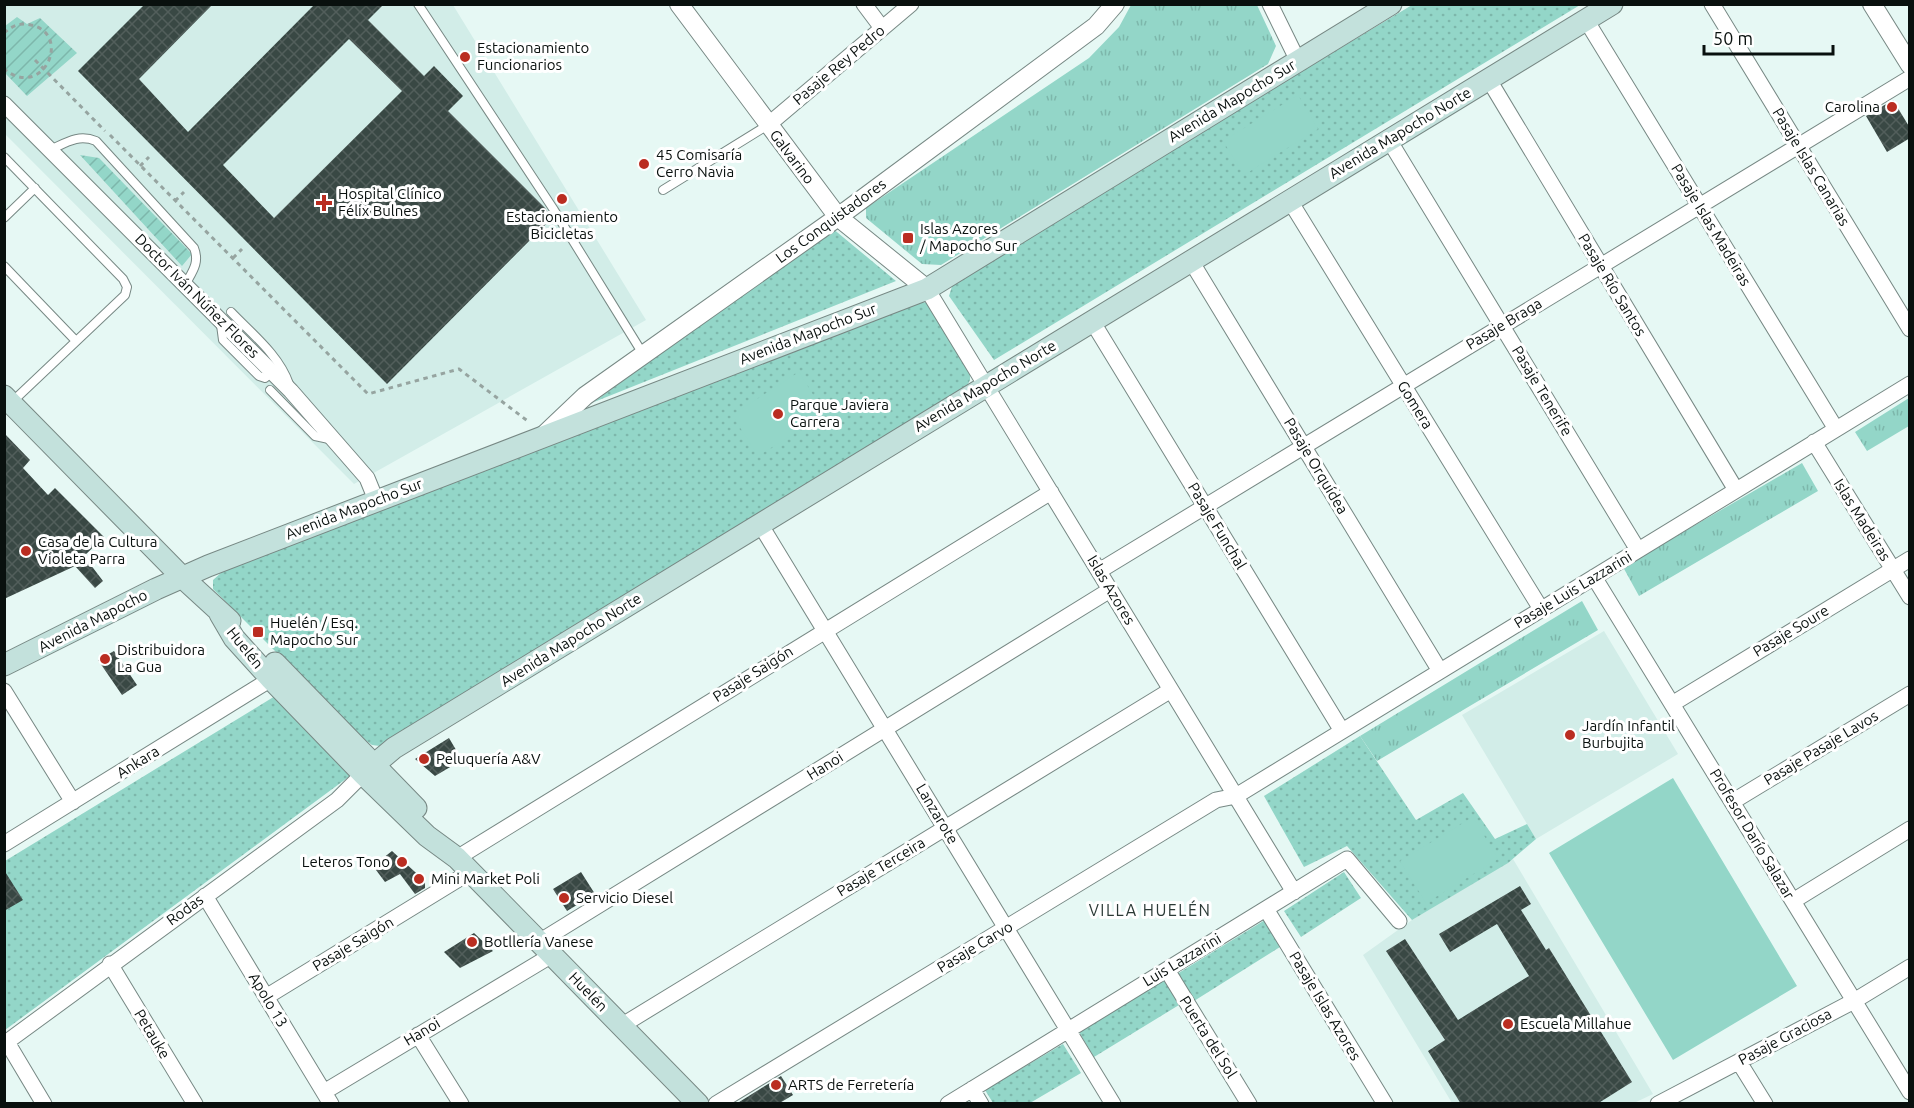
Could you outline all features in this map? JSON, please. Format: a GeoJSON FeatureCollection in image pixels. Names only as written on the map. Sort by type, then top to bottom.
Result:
{"type":"FeatureCollection","features":[{"type":"Feature","properties":{"kind":"main road","name":"Avenida Mapocho Sur"},"geometry":{"type":"LineString","coordinates":[[182,577],[545,434],[927,289],[1391,4]]}},
{"type":"Feature","properties":{"kind":"main road","name":"Avenida Mapocho Norte"},"geometry":{"type":"LineString","coordinates":[[369,768],[760,524],[1612,4]]}},
{"type":"Feature","properties":{"kind":"main road","name":"Huelén"},"geometry":{"type":"LineString","coordinates":[[8,399],[182,577],[220,614],[242,630],[369,768]]}},
{"type":"Feature","properties":{"kind":"main road","name":"Avenida Mapocho"},"geometry":{"type":"LineString","coordinates":[[5,664],[182,577]]}},
{"type":"Feature","properties":{"kind":"main road","name":"Huelén"},"geometry":{"type":"LineString","coordinates":[[220,614],[234,638],[272,679],[433,826],[461,862],[698,1104]]}},
{"type":"Feature","properties":{"kind":"street","name":"Galvarino"},"geometry":{"type":"LineString","coordinates":[[679,4],[838,217],[927,289]]}},
{"type":"Feature","properties":{"kind":"street"},"geometry":{"type":"LineString","coordinates":[[864,4],[882,28]]}},
{"type":"Feature","properties":{"kind":"street","name":"Pasaje Rey Pedro"},"geometry":{"type":"LineString","coordinates":[[768,125],[911,4]]}},
{"type":"Feature","properties":{"kind":"street","name":"Los Conquistadores"},"geometry":{"type":"LineString","coordinates":[[545,434],[585,396],[838,217],[1096,26],[1115,4]]}},
{"type":"Feature","properties":{"kind":"street"},"geometry":{"type":"LineString","coordinates":[[1270,4],[1298,61]]}},
{"type":"Feature","properties":{"kind":"street","name":"Pasaje Islas Canarias"},"geometry":{"type":"LineString","coordinates":[[1712,4],[1910,329]]}},
{"type":"Feature","properties":{"kind":"street"},"geometry":{"type":"LineString","coordinates":[[1872,4],[1910,65]]}},
{"type":"Feature","properties":{"kind":"street","name":"Pasaje Islas Madeiras"},"geometry":{"type":"LineString","coordinates":[[1586,20],[1836,429]]}},
{"type":"Feature","properties":{"kind":"street","name":"Pasaje Braga"},"geometry":{"type":"LineString","coordinates":[[1099,571],[1910,78]]}},
{"type":"Feature","properties":{"kind":"street","name":"Pasaje Río Santos"},"geometry":{"type":"LineString","coordinates":[[1489,80],[1737,490]]}},
{"type":"Feature","properties":{"kind":"street","name":"Doctor Iván Núñez Flores"},"geometry":{"type":"LineString","coordinates":[[4,104],[51,148],[185,285],[226,316],[274,366],[291,391],[367,478],[375,500]]}},
{"type":"Feature","properties":{"kind":"street","name":"Pasaje Tenerife"},"geometry":{"type":"LineString","coordinates":[[1389,140],[1638,550]]}},
{"type":"Feature","properties":{"kind":"street","name":"Gomera"},"geometry":{"type":"LineString","coordinates":[[1290,201],[1541,609]]}},
{"type":"Feature","properties":{"kind":"street","name":"Pasaje Orquídea"},"geometry":{"type":"LineString","coordinates":[[1191,261],[1440,671]]}},
{"type":"Feature","properties":{"kind":"street","name":"Islas Azores"},"geometry":{"type":"LineString","coordinates":[[927,289],[1294,892]]}},
{"type":"Feature","properties":{"kind":"street","name":"Pasaje Funchal"},"geometry":{"type":"LineString","coordinates":[[1092,321],[1342,731]]}},
{"type":"Feature","properties":{"kind":"street","name":"Pasaje Luis Lazzarini"},"geometry":{"type":"LineString","coordinates":[[1236,796],[1910,384]]}},
{"type":"Feature","properties":{"kind":"street","name":"Islas Madeiras"},"geometry":{"type":"LineString","coordinates":[[1814,442],[1910,597]]}},
{"type":"Feature","properties":{"kind":"street","name":"Pasaje Saigón"},"geometry":{"type":"LineString","coordinates":[[266,997],[461,862],[825,630],[1051,492]]}},
{"type":"Feature","properties":{"kind":"street","name":"Lanzarote"},"geometry":{"type":"LineString","coordinates":[[760,524],[1113,1104]]}},
{"type":"Feature","properties":{"kind":"street","name":"Pasaje Soure"},"geometry":{"type":"LineString","coordinates":[[1672,704],[1910,559]]}},
{"type":"Feature","properties":{"kind":"street","name":"Profesor Darío Salazar"},"geometry":{"type":"LineString","coordinates":[[1594,577],[1910,1092]]}},
{"type":"Feature","properties":{"kind":"street","name":"Hanoi"},"geometry":{"type":"LineString","coordinates":[[327,1098],[546,948],[885,728],[1110,590]]}},
{"type":"Feature","properties":{"kind":"street","name":"Ankara"},"geometry":{"type":"LineString","coordinates":[[4,844],[272,679]]}},
{"type":"Feature","properties":{"kind":"street","name":"Pasaje Terceira"},"geometry":{"type":"LineString","coordinates":[[621,1026],[1171,690]]}},
{"type":"Feature","properties":{"kind":"street"},"geometry":{"type":"LineString","coordinates":[[4,691],[73,802]]}},
{"type":"Feature","properties":{"kind":"street","name":"Pasaje Pasaje Lavos"},"geometry":{"type":"LineString","coordinates":[[1732,802],[1910,694]]}},
{"type":"Feature","properties":{"kind":"street","name":"Rodas"},"geometry":{"type":"LineString","coordinates":[[6,1043],[110,964],[337,800],[369,768]]}},
{"type":"Feature","properties":{"kind":"street","name":"Pasaje Carvo"},"geometry":{"type":"LineString","coordinates":[[716,1104],[1216,800],[1236,796]]}},
{"type":"Feature","properties":{"kind":"street"},"geometry":{"type":"LineString","coordinates":[[1793,901],[1910,829]]}},
{"type":"Feature","properties":{"kind":"street","name":"Luis Lazzarini"},"geometry":{"type":"LineString","coordinates":[[948,1104],[1347,859],[1399,921]]}},
{"type":"Feature","properties":{"kind":"street","name":"Apolo 13"},"geometry":{"type":"LineString","coordinates":[[205,896],[327,1098]]}},
{"type":"Feature","properties":{"kind":"street","name":"Pasaje Islas Azores"},"geometry":{"type":"LineString","coordinates":[[1266,909],[1385,1104]]}},
{"type":"Feature","properties":{"kind":"street","name":"Petauke"},"geometry":{"type":"LineString","coordinates":[[110,964],[195,1104]]}},
{"type":"Feature","properties":{"kind":"street","name":"Pasaje Graciosa"},"geometry":{"type":"LineString","coordinates":[[1659,1104],[1854,1001],[1910,967]]}},
{"type":"Feature","properties":{"kind":"street","name":"Puerta del Sol"},"geometry":{"type":"LineString","coordinates":[[1167,970],[1249,1104]]}},
{"type":"Feature","properties":{"kind":"street"},"geometry":{"type":"LineString","coordinates":[[418,1035],[461,1104]]}},
{"type":"Feature","properties":{"kind":"street"},"geometry":{"type":"LineString","coordinates":[[6,1043],[44,1104]]}},
{"type":"Feature","properties":{"kind":"street"},"geometry":{"type":"LineString","coordinates":[[1738,1062],[1765,1104]]}},
{"type":"Feature","properties":{"kind":"street"},"geometry":{"type":"LineString","coordinates":[[972,1089],[981,1104]]}},
{"type":"Feature","properties":{"kind":"lane"},"geometry":{"type":"LineString","coordinates":[[418,4],[554,210],[643,354]]}},
{"type":"Feature","properties":{"kind":"lane"},"geometry":{"type":"LineString","coordinates":[[663,190],[768,125]]}},
{"type":"Feature","properties":{"kind":"lane"},"geometry":{"type":"LineString","coordinates":[[51,148],[76,138],[86,137],[96,141],[194,248],[197,256],[196,264],[185,285]]}},
{"type":"Feature","properties":{"kind":"lane"},"geometry":{"type":"LineString","coordinates":[[4,157],[123,279],[127,287],[125,296],[8,399]]}},
{"type":"Feature","properties":{"kind":"lane"},"geometry":{"type":"LineString","coordinates":[[4,218],[35,188]]}},
{"type":"Feature","properties":{"kind":"lane"},"geometry":{"type":"LineString","coordinates":[[4,266],[76,341]]}},
{"type":"Feature","properties":{"kind":"lane"},"geometry":{"type":"LineString","coordinates":[[270,390],[315,436],[336,440]]}},
{"type":"Feature","properties":{"kind":"path"},"geometry":{"type":"LineString","coordinates":[[4,33],[14,26],[23,24],[40,29],[51,44],[52,53],[44,70],[29,78],[20,78],[4,69]]}},
{"type":"Feature","properties":{"kind":"path"},"geometry":{"type":"LineString","coordinates":[[35,60],[368,394],[459,369],[545,434]]}},
{"type":"Feature","properties":{"kind":"path"},"geometry":{"type":"LineString","coordinates":[[140,166],[149,157]]}},
{"type":"Feature","properties":{"kind":"path"},"geometry":{"type":"LineString","coordinates":[[175,201],[184,192]]}},
{"type":"Feature","properties":{"kind":"path"},"geometry":{"type":"LineString","coordinates":[[233,258],[242,249]]}},
{"type":"Feature","properties":{"kind":"shaded area","name":"Hospital Clínico Félix Bulnes"},"geometry":{"type":"Polygon","coordinates":[[[4,5],[453,5],[646,320],[354,484],[5,134],[4,5]]]}},
{"type":"Feature","properties":{"kind":"shaded area","name":"Jardín Infantil Burbujita"},"geometry":{"type":"Polygon","coordinates":[[[1604,631],[1678,754],[1536,839],[1462,715],[1604,631]]]}},
{"type":"Feature","properties":{"kind":"shaded area","name":"Escuela Millahue"},"geometry":{"type":"Polygon","coordinates":[[[1513,859],[1653,1094],[1632,1104],[1452,1103],[1363,955],[1412,920],[1513,859]]]}},
{"type":"Feature","properties":{"kind":"green space"},"geometry":{"type":"Polygon","coordinates":[[[1131,5],[1257,5],[1276,46],[1268,64],[941,265],[922,264],[866,218],[866,208],[1089,58],[1119,27],[1131,5]]]}},
{"type":"Feature","properties":{"kind":"green space"},"geometry":{"type":"Polygon","coordinates":[[[1412,5],[1580,5],[994,360],[949,296],[954,280],[1412,5]]]}},
{"type":"Feature","properties":{"kind":"green space"},"geometry":{"type":"Polygon","coordinates":[[[17,17],[27,24],[40,18],[77,53],[27,96],[5,73],[5,26],[17,17]]]}},
{"type":"Feature","properties":{"kind":"green space"},"geometry":{"type":"Polygon","coordinates":[[[1298,95],[1318,129],[1244,175],[1223,141],[1298,95]]]}},
{"type":"Feature","properties":{"kind":"green space"},"geometry":{"type":"Polygon","coordinates":[[[80,155],[99,158],[192,254],[182,266],[80,155]]]}},
{"type":"Feature","properties":{"kind":"green space"},"geometry":{"type":"Polygon","coordinates":[[[832,228],[896,281],[594,402],[832,228]]]}},
{"type":"Feature","properties":{"kind":"green space","name":"Parque Javiera Carrera"},"geometry":{"type":"Polygon","coordinates":[[[922,302],[928,303],[970,370],[970,380],[965,390],[380,746],[372,745],[361,737],[213,589],[213,580],[223,571],[922,302]]]}},
{"type":"Feature","properties":{"kind":"green space","name":"Parque Javiera Carrera"},"geometry":{"type":"Polygon","coordinates":[[[799,372],[825,414],[758,456],[732,415],[799,372]]]}},
{"type":"Feature","properties":{"kind":"green space"},"geometry":{"type":"Polygon","coordinates":[[[1909,398],[1909,426],[1867,451],[1855,432],[1909,398]]]}},
{"type":"Feature","properties":{"kind":"green space"},"geometry":{"type":"Polygon","coordinates":[[[1802,463],[1818,491],[1639,596],[1623,567],[1802,463]]]}},
{"type":"Feature","properties":{"kind":"green space"},"geometry":{"type":"Polygon","coordinates":[[[1582,601],[1598,630],[1377,761],[1360,736],[1582,601]]]}},
{"type":"Feature","properties":{"kind":"green space"},"geometry":{"type":"Polygon","coordinates":[[[280,693],[354,773],[5,1030],[5,861],[280,693]]]}},
{"type":"Feature","properties":{"kind":"green space"},"geometry":{"type":"Polygon","coordinates":[[[1360,736],[1416,820],[1463,793],[1495,839],[1527,824],[1536,839],[1508,863],[1412,920],[1347,846],[1304,867],[1264,796],[1360,736]]]}},
{"type":"Feature","properties":{"kind":"green space"},"geometry":{"type":"Polygon","coordinates":[[[1673,778],[1797,986],[1673,1060],[1549,853],[1673,778]]]}},
{"type":"Feature","properties":{"kind":"green space"},"geometry":{"type":"Polygon","coordinates":[[[1473,817],[1498,859],[1426,903],[1400,861],[1473,817]]]}},
{"type":"Feature","properties":{"kind":"green space"},"geometry":{"type":"Polygon","coordinates":[[[1344,872],[1361,898],[1301,937],[1284,911],[1344,872]]]}},
{"type":"Feature","properties":{"kind":"green space"},"geometry":{"type":"Polygon","coordinates":[[[1265,920],[1280,947],[1194,1001],[1177,974],[1265,920]]]}},
{"type":"Feature","properties":{"kind":"green space"},"geometry":{"type":"Polygon","coordinates":[[[1164,980],[1179,1005],[1094,1057],[1079,1032],[1164,980]]]}},
{"type":"Feature","properties":{"kind":"green space"},"geometry":{"type":"Polygon","coordinates":[[[1063,1044],[1081,1073],[1030,1103],[993,1103],[985,1090],[1063,1044]]]}},
{"type":"Feature","properties":{"kind":"building"},"geometry":{"type":"Polygon","coordinates":[[[145,4],[213,4],[139,79],[188,132],[315,4],[384,4],[368,20],[424,76],[434,66],[463,96],[448,111],[545,208],[552,218],[387,384],[78,71],[145,4]],[[349,39],[223,165],[274,218],[402,91],[349,39]]]}},
{"type":"Feature","properties":{"kind":"building"},"geometry":{"type":"Polygon","coordinates":[[[1893,100],[1910,128],[1910,138],[1887,152],[1866,116],[1893,100]]]}},
{"type":"Feature","properties":{"kind":"building"},"geometry":{"type":"Polygon","coordinates":[[[4,433],[30,460],[23,468],[48,495],[55,488],[104,537],[84,556],[103,581],[95,588],[75,566],[4,599],[4,433]]]}},
{"type":"Feature","properties":{"kind":"building"},"geometry":{"type":"Polygon","coordinates":[[[114,651],[137,685],[122,695],[98,660],[114,651]]]}},
{"type":"Feature","properties":{"kind":"building"},"geometry":{"type":"Polygon","coordinates":[[[449,738],[462,760],[435,776],[415,759],[449,738]]]}},
{"type":"Feature","properties":{"kind":"building"},"geometry":{"type":"Polygon","coordinates":[[[392,851],[425,881],[425,888],[415,894],[400,874],[385,882],[373,866],[392,851]]]}},
{"type":"Feature","properties":{"kind":"building"},"geometry":{"type":"Polygon","coordinates":[[[4,870],[23,900],[4,911],[4,870]]]}},
{"type":"Feature","properties":{"kind":"building"},"geometry":{"type":"Polygon","coordinates":[[[581,872],[595,894],[567,911],[553,889],[581,872]]]}},
{"type":"Feature","properties":{"kind":"building"},"geometry":{"type":"Polygon","coordinates":[[[1520,886],[1531,904],[1521,910],[1546,950],[1549,948],[1632,1082],[1597,1104],[1461,1104],[1428,1051],[1445,1040],[1386,951],[1405,939],[1458,1020],[1529,976],[1497,924],[1450,952],[1439,934],[1520,886]]]}},
{"type":"Feature","properties":{"kind":"building","name":"Botllería Vanese"},"geometry":{"type":"Polygon","coordinates":[[[474,933],[493,951],[460,968],[444,952],[474,933]]]}},
{"type":"Feature","properties":{"kind":"building","name":"ARTS de Ferretería"},"geometry":{"type":"Polygon","coordinates":[[[781,1076],[793,1095],[778,1104],[736,1104],[781,1076]]]}},
{"type":"Feature","properties":{"kind":"place","name":"Estacionamiento Funcionarios"},"geometry":{"type":"Point","coordinates":[465,57]}},
{"type":"Feature","properties":{"kind":"place","name":"Carolina"},"geometry":{"type":"Point","coordinates":[1892,107]}},
{"type":"Feature","properties":{"kind":"place","name":"45 Comisaría Cerro Navia"},"geometry":{"type":"Point","coordinates":[644,164]}},
{"type":"Feature","properties":{"kind":"place","name":"Estacionamiento Bicicletas"},"geometry":{"type":"Point","coordinates":[562,199]}},
{"type":"Feature","properties":{"kind":"place","name":"Hospital Clínico Félix Bulnes"},"geometry":{"type":"Point","coordinates":[324,203]}},
{"type":"Feature","properties":{"kind":"place","name":"Islas Azores / Mapocho Sur"},"geometry":{"type":"Point","coordinates":[908,238]}},
{"type":"Feature","properties":{"kind":"place","name":"Parque Javiera Carrera"},"geometry":{"type":"Point","coordinates":[778,414]}},
{"type":"Feature","properties":{"kind":"place","name":"Casa de la Cultura Violeta Parra"},"geometry":{"type":"Point","coordinates":[26,551]}},
{"type":"Feature","properties":{"kind":"place","name":"Huelén / Esq. Mapocho Sur"},"geometry":{"type":"Point","coordinates":[258,632]}},
{"type":"Feature","properties":{"kind":"place","name":"Distribuidora La Gua"},"geometry":{"type":"Point","coordinates":[105,659]}},
{"type":"Feature","properties":{"kind":"place","name":"Jardín Infantil Burbujita"},"geometry":{"type":"Point","coordinates":[1570,735]}},
{"type":"Feature","properties":{"kind":"place","name":"Peluquería A&V"},"geometry":{"type":"Point","coordinates":[424,759]}},
{"type":"Feature","properties":{"kind":"place","name":"Leteros Tono"},"geometry":{"type":"Point","coordinates":[402,862]}},
{"type":"Feature","properties":{"kind":"place","name":"Mini Market Poli"},"geometry":{"type":"Point","coordinates":[419,879]}},
{"type":"Feature","properties":{"kind":"place","name":"Servicio Diesel"},"geometry":{"type":"Point","coordinates":[564,898]}},
{"type":"Feature","properties":{"kind":"place","name":"Botllería Vanese"},"geometry":{"type":"Point","coordinates":[472,942]}},
{"type":"Feature","properties":{"kind":"place","name":"Escuela Millahue"},"geometry":{"type":"Point","coordinates":[1508,1024]}},
{"type":"Feature","properties":{"kind":"place","name":"ARTS de Ferretería"},"geometry":{"type":"Point","coordinates":[776,1085]}},
{"type":"Feature","properties":{"kind":"district","name":"VILLA HUELÉN"},"geometry":{"type":"Point","coordinates":[1150,910]}}]}
